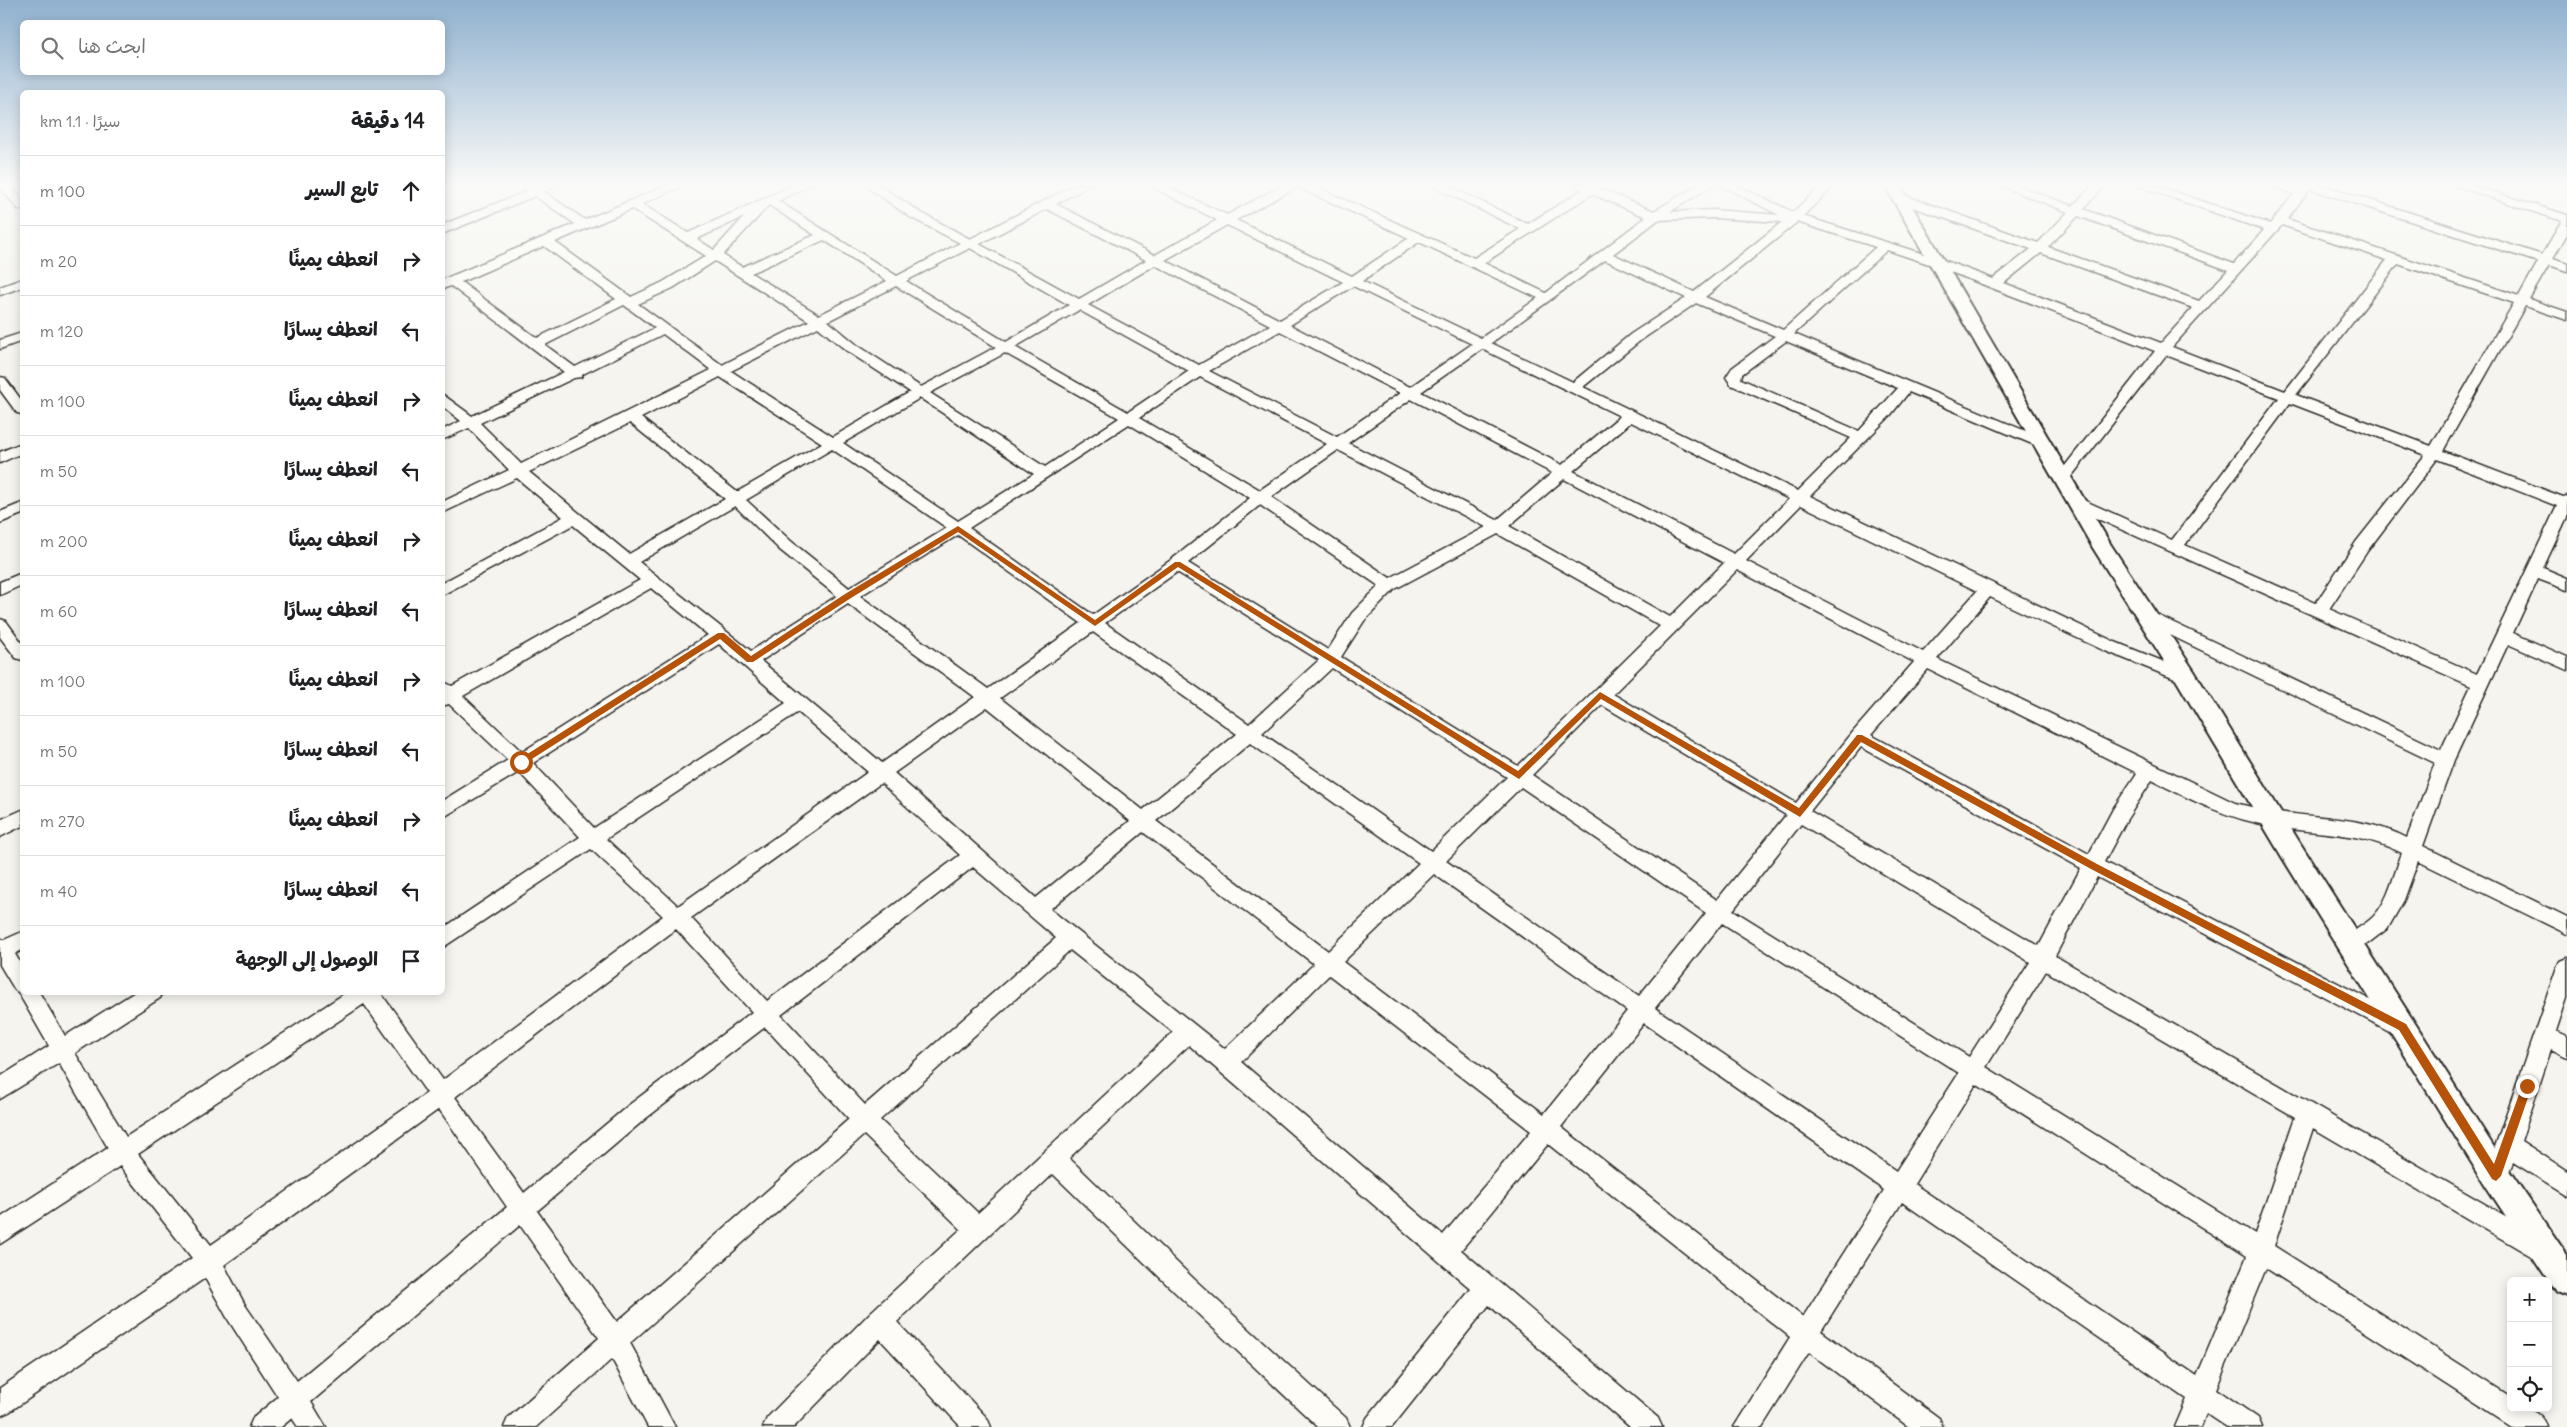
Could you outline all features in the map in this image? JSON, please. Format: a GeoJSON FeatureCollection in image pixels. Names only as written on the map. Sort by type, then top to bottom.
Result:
{"type":"FeatureCollection","features":[{"type":"Feature","properties":{"kind":"main road"},"geometry":{"type":"LineString","coordinates":[[1931,251],[2076,503],[2496,1176],[2567,1281]]}},
{"type":"Feature","properties":{"kind":"street"},"geometry":{"type":"LineString","coordinates":[[447,283],[526,251]]}},
{"type":"Feature","properties":{"kind":"street"},"geometry":{"type":"LineString","coordinates":[[559,251],[666,328],[721,371],[834,442],[1434,861],[1642,1010],[2249,1427]]}},
{"type":"Feature","properties":{"kind":"street"},"geometry":{"type":"LineString","coordinates":[[709,251],[819,321],[852,348],[1044,474]]}},
{"type":"Feature","properties":{"kind":"street"},"geometry":{"type":"LineString","coordinates":[[536,344],[668,284],[720,251]]}},
{"type":"Feature","properties":{"kind":"street"},"geometry":{"type":"LineString","coordinates":[[742,272],[791,251]]}},
{"type":"Feature","properties":{"kind":"street"},"geometry":{"type":"LineString","coordinates":[[848,251],[1006,347],[1198,457],[1327,539],[1389,585]]}},
{"type":"Feature","properties":{"kind":"street"},"geometry":{"type":"LineString","coordinates":[[445,507],[631,417],[956,251]]}},
{"type":"Feature","properties":{"kind":"street"},"geometry":{"type":"LineString","coordinates":[[982,251],[1031,276],[1079,305],[1199,371],[1498,527],[1671,625]]}},
{"type":"Feature","properties":{"kind":"street"},"geometry":{"type":"LineString","coordinates":[[1137,251],[1736,561],[1926,662],[2217,804],[2273,819],[2347,826],[2386,836],[2412,847],[2567,926]]}},
{"type":"Feature","properties":{"kind":"street"},"geometry":{"type":"LineString","coordinates":[[629,561],[919,393],[1006,347],[1172,251]]}},
{"type":"Feature","properties":{"kind":"street"},"geometry":{"type":"LineString","coordinates":[[1289,251],[1988,590],[2109,646],[2186,677]]}},
{"type":"Feature","properties":{"kind":"street"},"geometry":{"type":"LineString","coordinates":[[750,660],[848,596],[1044,474],[1199,371],[1280,326],[1353,281],[1397,251]]}},
{"type":"Feature","properties":{"kind":"street"},"geometry":{"type":"LineString","coordinates":[[1449,251],[1547,298]]}},
{"type":"Feature","properties":{"kind":"street"},"geometry":{"type":"LineString","coordinates":[[1475,263],[1494,251]]}},
{"type":"Feature","properties":{"kind":"street"},"geometry":{"type":"LineString","coordinates":[[0,1403],[209,1261],[441,1095],[678,917],[883,774],[987,697],[1178,564],[1260,498],[1340,444],[1409,392],[1483,344],[1611,251]]}},
{"type":"Feature","properties":{"kind":"street"},"geometry":{"type":"LineString","coordinates":[[1574,388],[1636,336],[1696,298],[1753,251]]}},
{"type":"Feature","properties":{"kind":"street"},"geometry":{"type":"LineString","coordinates":[[1860,437],[1736,382],[1733,377],[1737,371],[1787,335],[1852,278],[1879,251]]}},
{"type":"Feature","properties":{"kind":"street"},"geometry":{"type":"LineString","coordinates":[[1902,251],[1995,284],[2567,503],[2445,760],[2394,900],[2381,922],[2351,945]]}},
{"type":"Feature","properties":{"kind":"street"},"geometry":{"type":"LineString","coordinates":[[1995,284],[2037,251]]}},
{"type":"Feature","properties":{"kind":"street"},"geometry":{"type":"LineString","coordinates":[[2051,251],[2201,306]]}},
{"type":"Feature","properties":{"kind":"street"},"geometry":{"type":"LineString","coordinates":[[2185,251],[2236,269]]}},
{"type":"Feature","properties":{"kind":"street"},"geometry":{"type":"LineString","coordinates":[[2062,479],[2163,349],[2252,251]]}},
{"type":"Feature","properties":{"kind":"street"},"geometry":{"type":"LineString","coordinates":[[2366,251],[2567,316]]}},
{"type":"Feature","properties":{"kind":"street"},"geometry":{"type":"LineString","coordinates":[[2513,251],[2567,267]]}},
{"type":"Feature","properties":{"kind":"street"},"geometry":{"type":"LineString","coordinates":[[2319,612],[2362,546],[2434,453],[2521,300],[2553,251]]}},
{"type":"Feature","properties":{"kind":"street"},"geometry":{"type":"LineString","coordinates":[[1604,256],[1696,298],[1787,335],[1906,388],[2042,443]]}},
{"type":"Feature","properties":{"kind":"street"},"geometry":{"type":"LineString","coordinates":[[2176,546],[2229,477],[2286,396],[2395,259]]}},
{"type":"Feature","properties":{"kind":"street"},"geometry":{"type":"LineString","coordinates":[[447,283],[576,374]]}},
{"type":"Feature","properties":{"kind":"street"},"geometry":{"type":"LineString","coordinates":[[0,291],[20,284]]}},
{"type":"Feature","properties":{"kind":"street"},"geometry":{"type":"LineString","coordinates":[[445,435],[576,374],[666,328]]}},
{"type":"Feature","properties":{"kind":"street"},"geometry":{"type":"LineString","coordinates":[[0,345],[20,338]]}},
{"type":"Feature","properties":{"kind":"street"},"geometry":{"type":"LineString","coordinates":[[0,381],[20,407]]}},
{"type":"Feature","properties":{"kind":"street"},"geometry":{"type":"LineString","coordinates":[[1226,1062],[1434,861],[1860,437],[1906,388]]}},
{"type":"Feature","properties":{"kind":"street"},"geometry":{"type":"LineString","coordinates":[[445,400],[472,423],[519,471],[574,518],[721,635],[883,774],[973,856],[1070,938],[1226,1062],[1649,1427]]}},
{"type":"Feature","properties":{"kind":"street"},"geometry":{"type":"LineString","coordinates":[[1036,909],[1250,733],[1330,660],[1358,617],[1389,585],[1498,527],[1630,415]]}},
{"type":"Feature","properties":{"kind":"street"},"geometry":{"type":"LineString","coordinates":[[631,417],[737,500],[786,546],[848,596],[987,697],[1143,821],[1329,961],[1546,1129],[1804,1333],[1930,1427]]}},
{"type":"Feature","properties":{"kind":"street"},"geometry":{"type":"LineString","coordinates":[[0,458],[20,449]]}},
{"type":"Feature","properties":{"kind":"street"},"geometry":{"type":"LineString","coordinates":[[2076,503],[2480,683]]}},
{"type":"Feature","properties":{"kind":"street"},"geometry":{"type":"LineString","coordinates":[[0,518],[20,509]]}},
{"type":"Feature","properties":{"kind":"street"},"geometry":{"type":"LineString","coordinates":[[445,588],[574,518]]}},
{"type":"Feature","properties":{"kind":"street"},"geometry":{"type":"LineString","coordinates":[[1178,564],[1519,776],[1720,912],[2261,1251],[2535,1427]]}},
{"type":"Feature","properties":{"kind":"street"},"geometry":{"type":"LineString","coordinates":[[2535,571],[2567,584]]}},
{"type":"Feature","properties":{"kind":"street"},"geometry":{"type":"LineString","coordinates":[[0,589],[20,580]]}},
{"type":"Feature","properties":{"kind":"street"},"geometry":{"type":"LineString","coordinates":[[653,580],[445,694],[521,762],[593,839],[678,917],[765,1016],[865,1121],[977,1228]]}},
{"type":"Feature","properties":{"kind":"street"},"geometry":{"type":"LineString","coordinates":[[1444,1252],[1546,1129],[1860,737],[1988,590]]}},
{"type":"Feature","properties":{"kind":"street"},"geometry":{"type":"LineString","coordinates":[[2147,617],[2445,760]]}},
{"type":"Feature","properties":{"kind":"street"},"geometry":{"type":"LineString","coordinates":[[0,625],[20,645]]}},
{"type":"Feature","properties":{"kind":"street"},"geometry":{"type":"LineString","coordinates":[[445,809],[721,635]]}},
{"type":"Feature","properties":{"kind":"street"},"geometry":{"type":"LineString","coordinates":[[2504,636],[2567,664]]}},
{"type":"Feature","properties":{"kind":"street"},"geometry":{"type":"LineString","coordinates":[[1600,695],[2043,959],[2549,1254]]}},
{"type":"Feature","properties":{"kind":"street"},"geometry":{"type":"LineString","coordinates":[[445,938],[721,752],[799,703]]}},
{"type":"Feature","properties":{"kind":"street"},"geometry":{"type":"LineString","coordinates":[[1860,737],[2094,866],[2403,1027]]}},
{"type":"Feature","properties":{"kind":"street"},"geometry":{"type":"LineString","coordinates":[[1747,1427],[1804,1333],[2043,959],[2120,814],[2148,771]]}},
{"type":"Feature","properties":{"kind":"street"},"geometry":{"type":"LineString","coordinates":[[0,829],[20,818]]}},
{"type":"Feature","properties":{"kind":"street"},"geometry":{"type":"LineString","coordinates":[[262,1427],[637,1112],[973,856]]}},
{"type":"Feature","properties":{"kind":"street"},"geometry":{"type":"LineString","coordinates":[[517,1427],[1070,938]]}},
{"type":"Feature","properties":{"kind":"street"},"geometry":{"type":"LineString","coordinates":[[20,941],[1,950],[20,981]]}},
{"type":"Feature","properties":{"kind":"street"},"geometry":{"type":"LineString","coordinates":[[2496,1176],[2508,1146],[2567,967]]}},
{"type":"Feature","properties":{"kind":"street"},"geometry":{"type":"LineString","coordinates":[[30,995],[122,1151],[209,1261],[237,1313],[314,1427]]}},
{"type":"Feature","properties":{"kind":"street"},"geometry":{"type":"LineString","coordinates":[[0,1089],[148,995]]}},
{"type":"Feature","properties":{"kind":"street"},"geometry":{"type":"LineString","coordinates":[[0,1232],[122,1151],[340,999],[355,995]]}},
{"type":"Feature","properties":{"kind":"street"},"geometry":{"type":"LineString","coordinates":[[368,995],[616,1340],[662,1427]]}},
{"type":"Feature","properties":{"kind":"street"},"geometry":{"type":"LineString","coordinates":[[776,1427],[880,1320],[1188,1032]]}},
{"type":"Feature","properties":{"kind":"street"},"geometry":{"type":"LineString","coordinates":[[2544,1035],[2567,1047]]}},
{"type":"Feature","properties":{"kind":"street"},"geometry":{"type":"LineString","coordinates":[[2188,1427],[2261,1251],[2307,1113]]}},
{"type":"Feature","properties":{"kind":"street"},"geometry":{"type":"LineString","coordinates":[[2508,1146],[2567,1184]]}},
{"type":"Feature","properties":{"kind":"street"},"geometry":{"type":"LineString","coordinates":[[1053,1158],[1186,1287],[1337,1427]]}},
{"type":"Feature","properties":{"kind":"street"},"geometry":{"type":"LineString","coordinates":[[1376,1427],[1488,1287]]}},
{"type":"Feature","properties":{"kind":"street"},"geometry":{"type":"LineString","coordinates":[[880,1320],[978,1427]]}},
{"type":"Feature","properties":{"kind":"route"},"geometry":{"type":"LineString","coordinates":[[521,762],[721,635],[750,660],[848,596],[958,528],[1095,623],[1178,564],[1519,776],[1600,695],[1800,813],[1860,737],[2094,866],[2403,1027],[2496,1176],[2508,1146],[2527,1086]]}}]}
